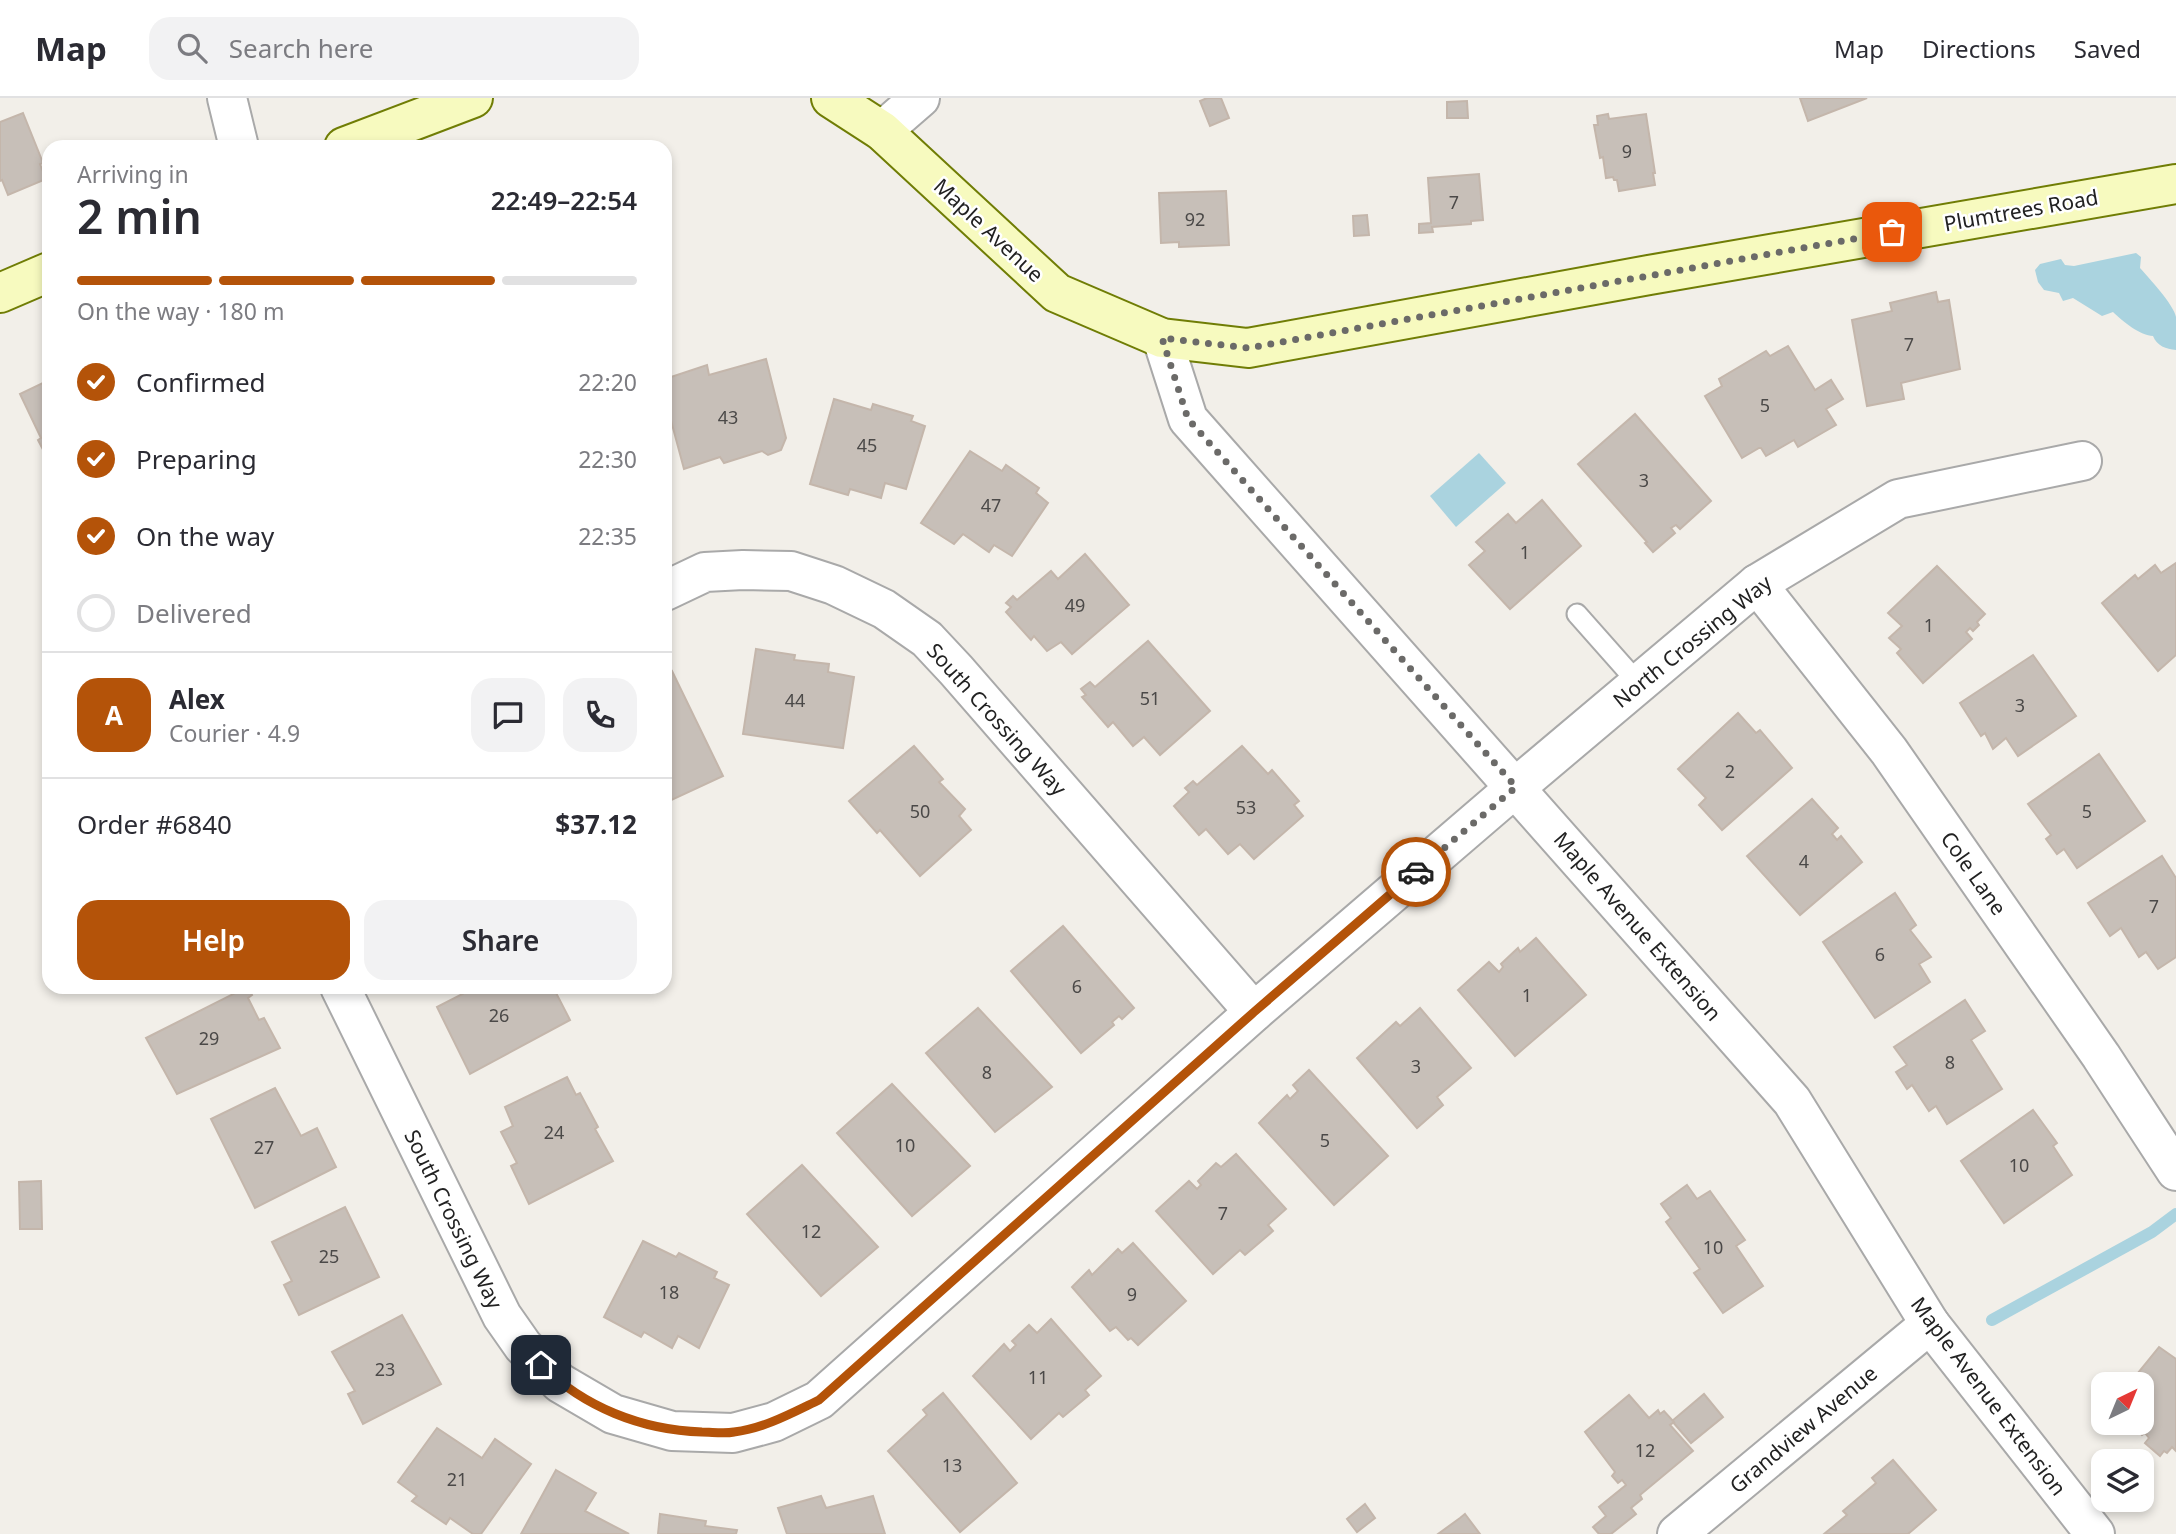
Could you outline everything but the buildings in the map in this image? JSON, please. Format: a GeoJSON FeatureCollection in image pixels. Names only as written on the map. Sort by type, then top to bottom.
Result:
{"type":"FeatureCollection","features":[{"type":"Feature","properties":{"kind":"main road"},"geometry":{"type":"LineString","coordinates":[[362,140],[473,98]]}},
{"type":"Feature","properties":{"kind":"main road","name":"Maple Avenue"},"geometry":{"type":"LineString","coordinates":[[831,98],[882,131],[1057,293],[1162,338]]}},
{"type":"Feature","properties":{"kind":"main road","name":"Plumtrees Road"},"geometry":{"type":"LineString","coordinates":[[1162,338],[1248,348],[1663,272],[2176,184]]}},
{"type":"Feature","properties":{"kind":"main road"},"geometry":{"type":"LineString","coordinates":[[0,293],[42,274]]}},
{"type":"Feature","properties":{"kind":"street"},"geometry":{"type":"LineString","coordinates":[[227,98],[237,140]]}},
{"type":"Feature","properties":{"kind":"street"},"geometry":{"type":"LineString","coordinates":[[882,131],[920,98]]}},
{"type":"Feature","properties":{"kind":"street","name":"Maple Avenue Extension"},"geometry":{"type":"LineString","coordinates":[[1162,338],[1188,419],[1792,1101],[1930,1324],[2095,1534]]}},
{"type":"Feature","properties":{"kind":"street","name":"North Crossing Way"},"geometry":{"type":"LineString","coordinates":[[1516,787],[1757,584],[1898,499],[2082,461]]}},
{"type":"Feature","properties":{"kind":"street","name":"South Crossing Way"},"geometry":{"type":"LineString","coordinates":[[672,588],[705,572],[743,569],[790,571],[834,585],[895,617],[927,639],[1254,1012]]}},
{"type":"Feature","properties":{"kind":"street","name":"Cole Lane"},"geometry":{"type":"LineString","coordinates":[[1757,584],[1889,751],[2101,1056],[2176,1171]]}},
{"type":"Feature","properties":{"kind":"street","name":"South Crossing Way"},"geometry":{"type":"LineString","coordinates":[[343,994],[502,1316],[523,1346],[560,1383],[613,1414],[673,1431],[733,1433],[774,1422],[819,1400],[1254,1012],[1516,787]]}},
{"type":"Feature","properties":{"kind":"street","name":"Grandview Avenue"},"geometry":{"type":"LineString","coordinates":[[1677,1534],[1930,1324]]}},
{"type":"Feature","properties":{"kind":"lane"},"geometry":{"type":"LineString","coordinates":[[1577,614],[1639,684]]}},
{"type":"Feature","properties":{"kind":"water"},"geometry":{"type":"Polygon","coordinates":[[[2136,253],[2141,257],[2140,268],[2174,312],[2176,350],[2162,346],[2153,336],[2137,331],[2113,312],[2102,316],[2073,298],[2063,301],[2059,293],[2044,290],[2038,282],[2035,270],[2040,264],[2061,259],[2065,265],[2074,266],[2136,253]]]}},
{"type":"Feature","properties":{"kind":"water"},"geometry":{"type":"Polygon","coordinates":[[[1479,453],[1506,483],[1456,527],[1430,496],[1479,453]]]}},
{"type":"Feature","properties":{"kind":"waterway"},"geometry":{"type":"LineString","coordinates":[[1992,1320],[2152,1232],[2176,1214]]}},
{"type":"Feature","properties":{"kind":"way so far"},"geometry":{"type":"LineString","coordinates":[[1416,872],[1516,787],[1188,419],[1162,338],[1248,348],[1892,232]]}},
{"type":"Feature","properties":{"kind":"route"},"geometry":{"type":"LineString","coordinates":[[541,1365],[560,1383],[613,1414],[673,1431],[733,1433],[774,1422],[819,1400],[1254,1012],[1416,872]]}}]}
